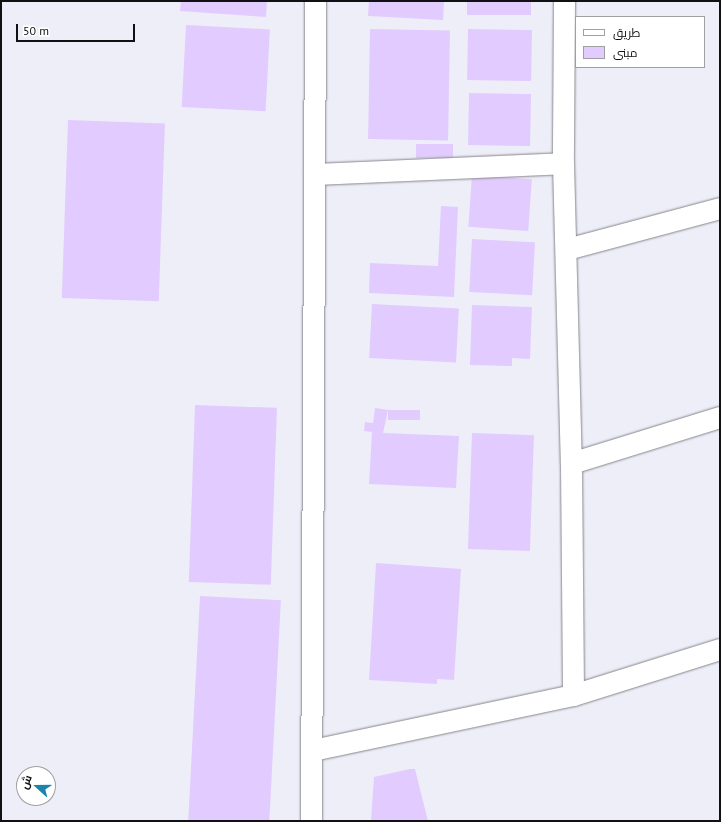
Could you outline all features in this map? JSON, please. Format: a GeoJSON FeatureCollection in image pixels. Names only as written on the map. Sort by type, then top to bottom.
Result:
{"type":"FeatureCollection","features":[{"type":"Feature","properties":{"kind":"street"},"geometry":{"type":"LineString","coordinates":[[311,821],[315,1]]}},
{"type":"Feature","properties":{"kind":"street"},"geometry":{"type":"LineString","coordinates":[[564,1],[563,163],[567,249],[573,695]]}},
{"type":"Feature","properties":{"kind":"street"},"geometry":{"type":"LineString","coordinates":[[314,174],[563,163]]}},
{"type":"Feature","properties":{"kind":"street"},"geometry":{"type":"LineString","coordinates":[[567,249],[720,208]]}},
{"type":"Feature","properties":{"kind":"street"},"geometry":{"type":"LineString","coordinates":[[571,462],[720,417]]}},
{"type":"Feature","properties":{"kind":"street"},"geometry":{"type":"LineString","coordinates":[[312,750],[573,695],[720,649]]}},
{"type":"Feature","properties":{"kind":"shaded area"},"geometry":{"type":"Polygon","coordinates":[[[1,1],[720,1],[720,821],[1,821],[1,1]]]}},
{"type":"Feature","properties":{"kind":"building"},"geometry":{"type":"Polygon","coordinates":[[[181,1],[267,1],[266,17],[180,11],[181,1]]]}},
{"type":"Feature","properties":{"kind":"building"},"geometry":{"type":"Polygon","coordinates":[[[369,1],[444,1],[443,20],[368,16],[369,1]]]}},
{"type":"Feature","properties":{"kind":"building"},"geometry":{"type":"Polygon","coordinates":[[[467,1],[531,1],[531,15],[467,15],[467,1]]]}},
{"type":"Feature","properties":{"kind":"building"},"geometry":{"type":"Polygon","coordinates":[[[186,25],[270,29],[266,111],[182,107],[186,25]]]}},
{"type":"Feature","properties":{"kind":"building"},"geometry":{"type":"Polygon","coordinates":[[[370,29],[450,30],[448,140],[368,139],[370,29]]]}},
{"type":"Feature","properties":{"kind":"building"},"geometry":{"type":"Polygon","coordinates":[[[468,29],[532,30],[531,81],[467,80],[468,29]]]}},
{"type":"Feature","properties":{"kind":"building"},"geometry":{"type":"Polygon","coordinates":[[[469,93],[531,94],[530,146],[468,145],[469,93]]]}},
{"type":"Feature","properties":{"kind":"building"},"geometry":{"type":"Polygon","coordinates":[[[68,120],[165,123],[159,301],[62,298],[68,120]]]}},
{"type":"Feature","properties":{"kind":"building"},"geometry":{"type":"Polygon","coordinates":[[[416,144],[453,144],[453,158],[416,158],[416,144]]]}},
{"type":"Feature","properties":{"kind":"building"},"geometry":{"type":"Polygon","coordinates":[[[472,175],[532,179],[528,231],[468,227],[472,175]]]}},
{"type":"Feature","properties":{"kind":"building"},"geometry":{"type":"Polygon","coordinates":[[[441,206],[458,207],[454,297],[369,293],[370,263],[438,266],[441,206]]]}},
{"type":"Feature","properties":{"kind":"building"},"geometry":{"type":"Polygon","coordinates":[[[472,239],[535,242],[532,295],[469,292],[472,239]]]}},
{"type":"Feature","properties":{"kind":"building"},"geometry":{"type":"Polygon","coordinates":[[[372,304],[459,309],[456,362],[369,358],[372,304]]]}},
{"type":"Feature","properties":{"kind":"building"},"geometry":{"type":"Polygon","coordinates":[[[472,305],[532,307],[530,359],[512,358],[512,366],[470,365],[472,305]]]}},
{"type":"Feature","properties":{"kind":"building"},"geometry":{"type":"Polygon","coordinates":[[[195,405],[277,408],[271,585],[189,582],[195,405]]]}},
{"type":"Feature","properties":{"kind":"building"},"geometry":{"type":"Polygon","coordinates":[[[375,408],[388,410],[383,433],[459,436],[456,488],[369,484],[372,432],[381,433],[364,431],[365,422],[373,423],[375,408]]]}},
{"type":"Feature","properties":{"kind":"building"},"geometry":{"type":"Polygon","coordinates":[[[388,410],[420,410],[420,420],[388,420],[388,410]]]}},
{"type":"Feature","properties":{"kind":"building"},"geometry":{"type":"Polygon","coordinates":[[[472,433],[534,435],[530,551],[468,549],[472,433]]]}},
{"type":"Feature","properties":{"kind":"building"},"geometry":{"type":"Polygon","coordinates":[[[376,563],[461,569],[454,680],[437,679],[437,684],[369,680],[376,563]]]}},
{"type":"Feature","properties":{"kind":"building"},"geometry":{"type":"Polygon","coordinates":[[[200,596],[281,600],[269,821],[188,821],[200,596]]]}},
{"type":"Feature","properties":{"kind":"building"},"geometry":{"type":"Polygon","coordinates":[[[415,769],[428,821],[371,821],[374,777],[415,769]]]}}]}
